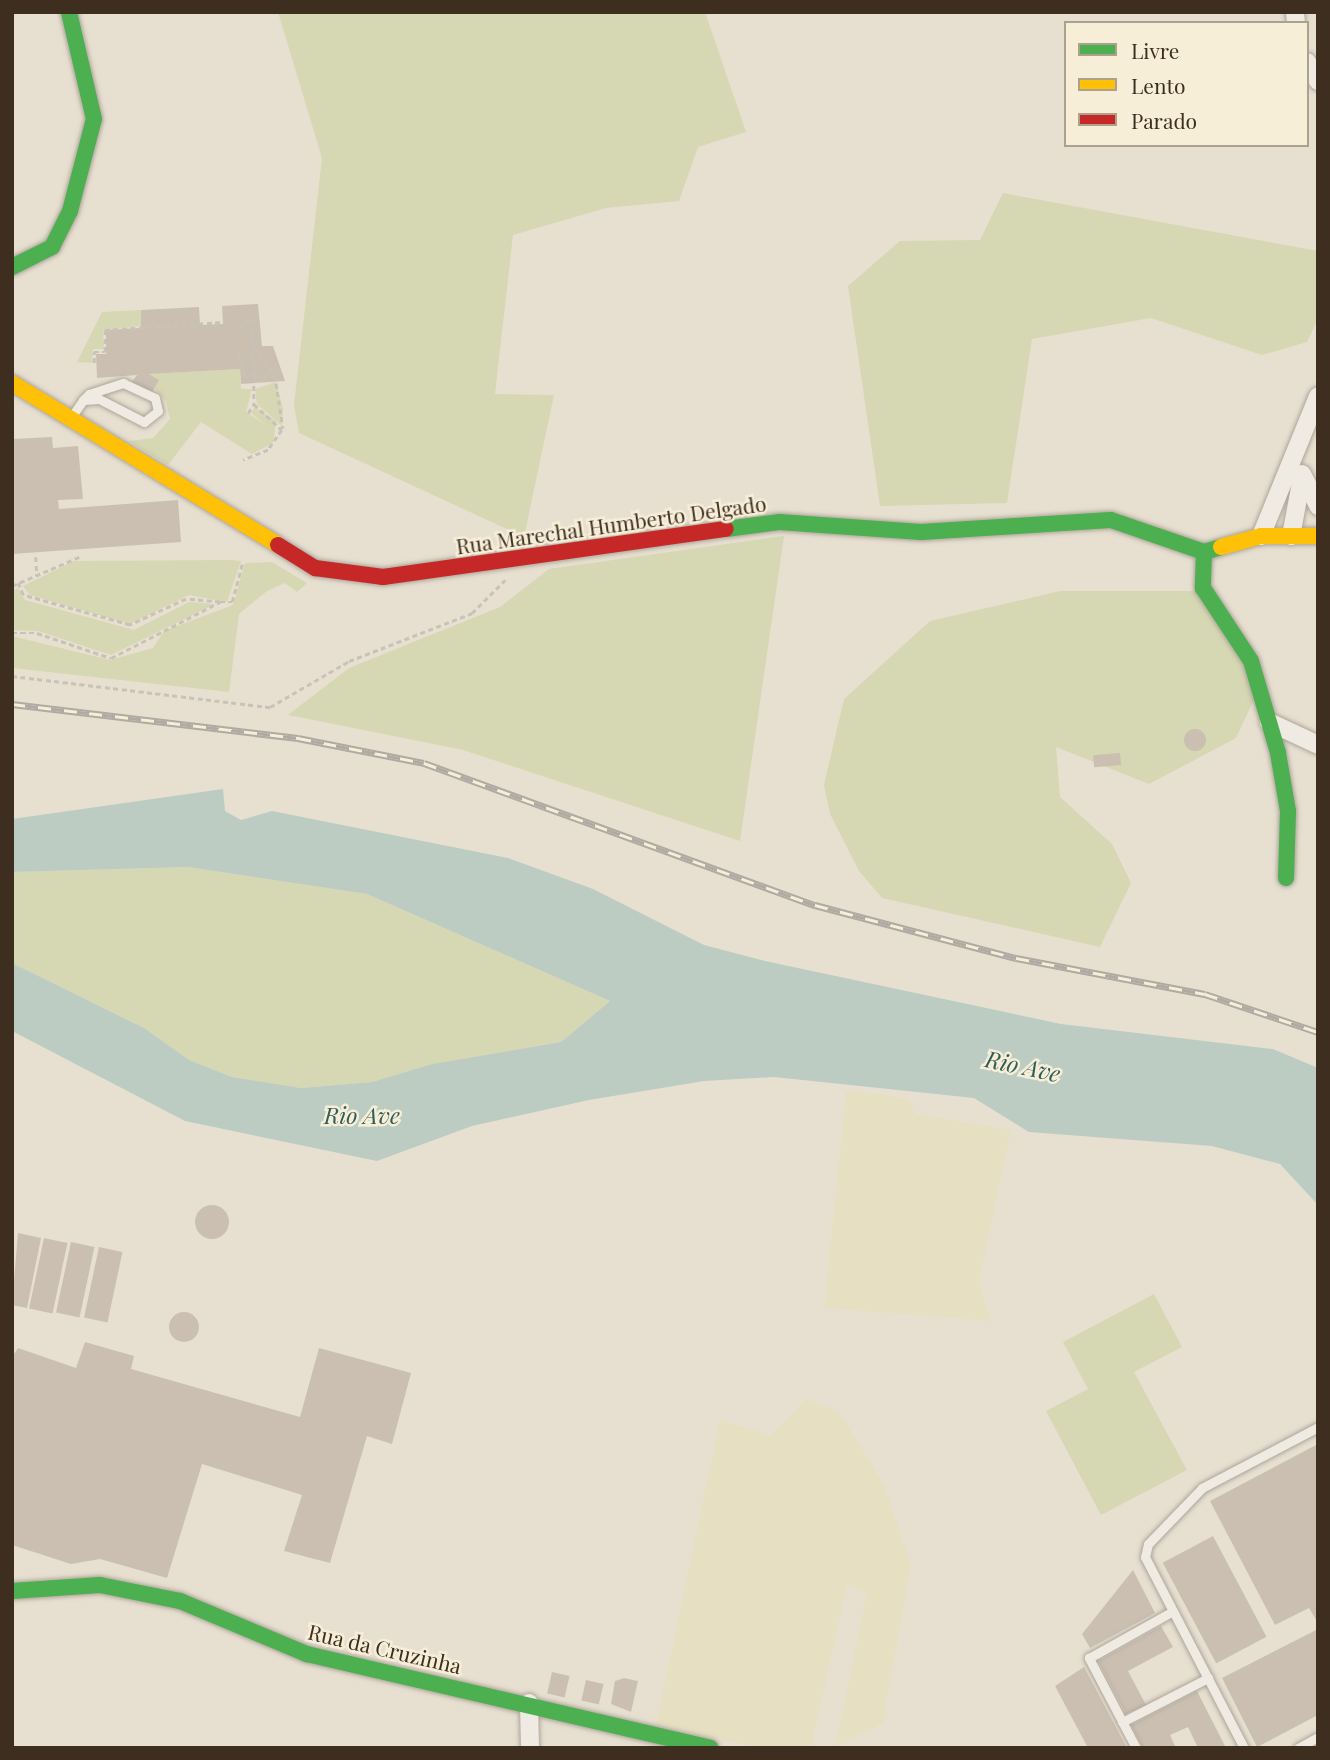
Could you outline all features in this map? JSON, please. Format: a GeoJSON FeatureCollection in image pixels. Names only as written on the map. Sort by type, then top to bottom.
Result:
{"type":"FeatureCollection","features":[{"type":"Feature","properties":{"kind":"street"},"geometry":{"type":"LineString","coordinates":[[12,267],[52,247],[70,211],[94,119],[69,12]]}},
{"type":"Feature","properties":{"kind":"street"},"geometry":{"type":"LineString","coordinates":[[1309,65],[1318,81]]}},
{"type":"Feature","properties":{"kind":"street","name":"Rua Marechal Humberto Delgado"},"geometry":{"type":"LineString","coordinates":[[12,383],[315,568],[383,577],[779,522],[921,532],[1111,520],[1205,552]]}},
{"type":"Feature","properties":{"kind":"street"},"geometry":{"type":"LineString","coordinates":[[1261,536],[1318,396]]}},
{"type":"Feature","properties":{"kind":"street"},"geometry":{"type":"LineString","coordinates":[[1296,454],[1303,477],[1318,506]]}},
{"type":"Feature","properties":{"kind":"street"},"geometry":{"type":"LineString","coordinates":[[1292,536],[1303,477]]}},
{"type":"Feature","properties":{"kind":"street"},"geometry":{"type":"LineString","coordinates":[[1286,878],[1288,811],[1269,722],[1251,661],[1203,588],[1205,552],[1261,536],[1318,536]]}},
{"type":"Feature","properties":{"kind":"street"},"geometry":{"type":"LineString","coordinates":[[1269,722],[1318,745]]}},
{"type":"Feature","properties":{"kind":"street","name":"Rua da Cruzinha"},"geometry":{"type":"LineString","coordinates":[[12,1591],[100,1585],[180,1601],[307,1654],[529,1703],[710,1748]]}},
{"type":"Feature","properties":{"kind":"street"},"geometry":{"type":"LineString","coordinates":[[529,1703],[530,1748]]}},
{"type":"Feature","properties":{"kind":"lane"},"geometry":{"type":"LineString","coordinates":[[71,419],[83,401],[104,386],[123,383],[155,398],[158,411],[144,422],[99,400],[83,401]]}},
{"type":"Feature","properties":{"kind":"lane"},"geometry":{"type":"LineString","coordinates":[[1244,1748],[1145,1557],[1148,1544],[1202,1488],[1318,1427]]}},
{"type":"Feature","properties":{"kind":"lane"},"geometry":{"type":"LineString","coordinates":[[1136,1748],[1089,1658],[1173,1611]]}},
{"type":"Feature","properties":{"kind":"lane"},"geometry":{"type":"LineString","coordinates":[[1122,1722],[1208,1678]]}},
{"type":"Feature","properties":{"kind":"lane"},"geometry":{"type":"LineString","coordinates":[[1298,1748],[1318,1737]]}},
{"type":"Feature","properties":{"kind":"path"},"geometry":{"type":"LineString","coordinates":[[245,321],[253,320],[254,404],[248,413]]}},
{"type":"Feature","properties":{"kind":"path"},"geometry":{"type":"LineString","coordinates":[[94,363],[94,352],[105,352],[105,330],[223,322]]}},
{"type":"Feature","properties":{"kind":"path"},"geometry":{"type":"LineString","coordinates":[[243,460],[268,450],[282,430],[275,375],[253,347]]}},
{"type":"Feature","properties":{"kind":"path"},"geometry":{"type":"LineString","coordinates":[[239,354],[245,377],[275,375]]}},
{"type":"Feature","properties":{"kind":"path"},"geometry":{"type":"LineString","coordinates":[[254,404],[282,430]]}},
{"type":"Feature","properties":{"kind":"path"},"geometry":{"type":"LineString","coordinates":[[12,586],[81,556]]}},
{"type":"Feature","properties":{"kind":"path"},"geometry":{"type":"LineString","coordinates":[[36,557],[37,575]]}},
{"type":"Feature","properties":{"kind":"path"},"geometry":{"type":"LineString","coordinates":[[12,676],[270,706],[349,661],[472,613],[506,579],[504,560]]}},
{"type":"Feature","properties":{"kind":"path"},"geometry":{"type":"LineString","coordinates":[[18,583],[23,595],[130,625],[186,599],[232,602],[243,561]]}},
{"type":"Feature","properties":{"kind":"path"},"geometry":{"type":"LineString","coordinates":[[12,633],[37,633],[111,657],[220,602]]}},
{"type":"Feature","properties":{"kind":"shaded area"},"geometry":{"type":"Polygon","coordinates":[[[858,1091],[909,1099],[915,1114],[1011,1130],[979,1281],[991,1321],[824,1308],[846,1092],[858,1091]]]}},
{"type":"Feature","properties":{"kind":"shaded area"},"geometry":{"type":"Polygon","coordinates":[[[806,1399],[839,1411],[884,1485],[911,1564],[883,1723],[835,1748],[867,1593],[847,1585],[811,1748],[760,1748],[656,1725],[720,1420],[771,1436],[806,1399]]]}},
{"type":"Feature","properties":{"kind":"green space"},"geometry":{"type":"Polygon","coordinates":[[[278,12],[705,12],[746,132],[698,147],[679,201],[606,208],[513,235],[495,394],[554,395],[524,537],[299,433],[294,405],[322,158],[278,12]]]}},
{"type":"Feature","properties":{"kind":"green space"},"geometry":{"type":"Polygon","coordinates":[[[1003,193],[1318,251],[1318,319],[1307,342],[1262,355],[1151,318],[1032,339],[1007,503],[880,506],[848,286],[900,241],[980,240],[1003,193]]]}},
{"type":"Feature","properties":{"kind":"green space"},"geometry":{"type":"Polygon","coordinates":[[[141,310],[141,326],[103,330],[104,349],[93,349],[92,363],[77,362],[102,312],[141,310]]]}},
{"type":"Feature","properties":{"kind":"green space"},"geometry":{"type":"Polygon","coordinates":[[[240,369],[241,389],[252,389],[246,412],[266,425],[251,413],[255,407],[276,421],[273,443],[252,454],[201,422],[168,465],[128,441],[153,438],[170,419],[166,401],[154,388],[159,380],[149,374],[240,369]]]}},
{"type":"Feature","properties":{"kind":"green space"},"geometry":{"type":"Polygon","coordinates":[[[276,382],[283,409],[282,426],[257,404],[255,389],[276,382]]]}},
{"type":"Feature","properties":{"kind":"green space"},"geometry":{"type":"Polygon","coordinates":[[[784,536],[740,841],[463,750],[288,715],[349,668],[500,607],[549,569],[784,536]]]}},
{"type":"Feature","properties":{"kind":"green space"},"geometry":{"type":"Polygon","coordinates":[[[74,561],[241,561],[227,602],[189,595],[130,624],[30,595],[23,586],[74,561]]]}},
{"type":"Feature","properties":{"kind":"green space"},"geometry":{"type":"Polygon","coordinates":[[[272,562],[307,583],[297,592],[285,583],[267,591],[239,614],[229,692],[12,668],[12,636],[110,660],[153,648],[164,631],[233,605],[245,563],[272,562]]]}},
{"type":"Feature","properties":{"kind":"green space"},"geometry":{"type":"Polygon","coordinates":[[[18,588],[25,600],[134,630],[189,602],[215,604],[111,655],[38,631],[12,630],[12,591],[18,588]]]}},
{"type":"Feature","properties":{"kind":"green space"},"geometry":{"type":"Polygon","coordinates":[[[1060,591],[1202,591],[1258,691],[1236,738],[1149,784],[1056,747],[1060,797],[1112,844],[1131,883],[1100,947],[882,898],[859,871],[830,814],[824,785],[844,699],[930,621],[1060,591]]]}},
{"type":"Feature","properties":{"kind":"green space"},"geometry":{"type":"Polygon","coordinates":[[[188,867],[367,894],[610,1001],[561,1042],[432,1064],[372,1082],[301,1088],[232,1077],[189,1060],[144,1028],[12,963],[12,872],[188,867]]]}},
{"type":"Feature","properties":{"kind":"green space"},"geometry":{"type":"Polygon","coordinates":[[[1154,1294],[1182,1347],[1134,1372],[1187,1470],[1101,1515],[1046,1411],[1088,1389],[1063,1342],[1154,1294]]]}},
{"type":"Feature","properties":{"kind":"water","name":"Rio Ave"},"geometry":{"type":"Polygon","coordinates":[[[223,789],[225,811],[241,820],[272,811],[508,858],[593,889],[704,945],[765,961],[1061,1024],[1273,1049],[1318,1068],[1318,1205],[1280,1164],[1212,1146],[1029,1132],[974,1098],[774,1077],[704,1081],[589,1100],[472,1126],[377,1161],[185,1121],[12,1031],[12,963],[144,1028],[189,1060],[232,1077],[301,1088],[372,1082],[432,1064],[561,1042],[610,1001],[367,894],[188,867],[12,872],[12,819],[223,789]]]}},
{"type":"Feature","properties":{"kind":"building"},"geometry":{"type":"Polygon","coordinates":[[[258,304],[262,346],[273,346],[285,381],[241,384],[240,369],[149,374],[159,380],[152,392],[132,382],[137,375],[97,378],[96,354],[106,354],[106,330],[141,328],[141,310],[199,307],[200,325],[223,324],[222,306],[258,304]]]}},
{"type":"Feature","properties":{"kind":"building"},"geometry":{"type":"Polygon","coordinates":[[[52,437],[53,448],[78,446],[83,499],[58,500],[59,509],[178,500],[181,542],[12,554],[12,439],[52,437]]]}},
{"type":"Feature","properties":{"kind":"building"},"geometry":{"type":"Polygon","coordinates":[[[1195,729],[1203,732],[1206,740],[1203,748],[1195,751],[1187,748],[1184,740],[1187,732],[1195,729]]]}},
{"type":"Feature","properties":{"kind":"building"},"geometry":{"type":"Polygon","coordinates":[[[1120,753],[1121,765],[1094,767],[1093,755],[1120,753]]]}},
{"type":"Feature","properties":{"kind":"building"},"geometry":{"type":"Polygon","coordinates":[[[212,1205],[224,1210],[229,1222],[224,1234],[212,1239],[200,1234],[195,1222],[200,1210],[212,1205]]]}},
{"type":"Feature","properties":{"kind":"building"},"geometry":{"type":"Polygon","coordinates":[[[18,1233],[41,1238],[27,1308],[12,1305],[18,1233]]]}},
{"type":"Feature","properties":{"kind":"building"},"geometry":{"type":"Polygon","coordinates":[[[44,1238],[67,1243],[53,1313],[29,1308],[44,1238]]]}},
{"type":"Feature","properties":{"kind":"building"},"geometry":{"type":"Polygon","coordinates":[[[71,1242],[94,1247],[80,1317],[56,1312],[71,1242]]]}},
{"type":"Feature","properties":{"kind":"building"},"geometry":{"type":"Polygon","coordinates":[[[99,1247],[122,1252],[108,1322],[84,1317],[99,1247]]]}},
{"type":"Feature","properties":{"kind":"building"},"geometry":{"type":"Polygon","coordinates":[[[184,1312],[195,1316],[199,1327],[195,1338],[184,1342],[173,1338],[169,1327],[173,1316],[184,1312]]]}},
{"type":"Feature","properties":{"kind":"building"},"geometry":{"type":"Polygon","coordinates":[[[85,1342],[134,1356],[131,1369],[300,1417],[319,1348],[411,1373],[392,1444],[367,1436],[330,1563],[284,1551],[302,1495],[202,1464],[167,1578],[100,1559],[71,1564],[12,1545],[12,1357],[18,1348],[76,1368],[85,1342]]]}},
{"type":"Feature","properties":{"kind":"building"},"geometry":{"type":"Polygon","coordinates":[[[1318,1444],[1318,1623],[1309,1608],[1275,1625],[1210,1501],[1318,1444]]]}},
{"type":"Feature","properties":{"kind":"building"},"geometry":{"type":"Polygon","coordinates":[[[1213,1536],[1267,1637],[1216,1663],[1163,1563],[1213,1536]]]}},
{"type":"Feature","properties":{"kind":"building"},"geometry":{"type":"Polygon","coordinates":[[[1133,1570],[1155,1613],[1090,1648],[1082,1634],[1133,1570]]]}},
{"type":"Feature","properties":{"kind":"building"},"geometry":{"type":"Polygon","coordinates":[[[1161,1626],[1173,1647],[1128,1671],[1146,1705],[1126,1714],[1098,1661],[1161,1626]]]}},
{"type":"Feature","properties":{"kind":"building"},"geometry":{"type":"Polygon","coordinates":[[[1318,1629],[1318,1715],[1257,1747],[1222,1678],[1318,1629]]]}},
{"type":"Feature","properties":{"kind":"building"},"geometry":{"type":"Polygon","coordinates":[[[1084,1667],[1127,1748],[1088,1748],[1055,1686],[1084,1667]]]}},
{"type":"Feature","properties":{"kind":"building"},"geometry":{"type":"Polygon","coordinates":[[[552,1672],[570,1676],[565,1697],[547,1693],[552,1672]]]}},
{"type":"Feature","properties":{"kind":"building"},"geometry":{"type":"Polygon","coordinates":[[[624,1678],[638,1681],[631,1712],[611,1704],[615,1681],[624,1678]]]}},
{"type":"Feature","properties":{"kind":"building"},"geometry":{"type":"Polygon","coordinates":[[[586,1680],[604,1684],[599,1705],[581,1700],[586,1680]]]}},
{"type":"Feature","properties":{"kind":"building"},"geometry":{"type":"Polygon","coordinates":[[[1197,1691],[1226,1748],[1198,1748],[1188,1727],[1170,1735],[1176,1748],[1143,1748],[1131,1725],[1197,1691]]]}},
{"type":"Feature","properties":{"kind":"railway"},"geometry":{"type":"LineString","coordinates":[[12,704],[298,738],[424,763],[815,905],[1016,958],[1205,994],[1318,1032]]}},
{"type":"Feature","properties":{"kind":"traffic: fast"},"geometry":{"type":"LineString","coordinates":[[12,267],[52,247],[70,211],[94,119],[69,12]]}},
{"type":"Feature","properties":{"kind":"traffic: fast"},"geometry":{"type":"LineString","coordinates":[[726,529],[779,522],[921,532],[1111,520],[1204,552],[1221,547]]}},
{"type":"Feature","properties":{"kind":"traffic: fast"},"geometry":{"type":"LineString","coordinates":[[1204,552],[1203,588],[1251,661],[1278,753],[1288,811],[1286,878]]}},
{"type":"Feature","properties":{"kind":"traffic: fast"},"geometry":{"type":"LineString","coordinates":[[12,1591],[100,1585],[180,1601],[307,1654],[710,1748]]}},
{"type":"Feature","properties":{"kind":"traffic: slow"},"geometry":{"type":"LineString","coordinates":[[12,383],[278,545]]}},
{"type":"Feature","properties":{"kind":"traffic: slow"},"geometry":{"type":"LineString","coordinates":[[1221,547],[1261,536],[1318,536]]}},
{"type":"Feature","properties":{"kind":"traffic: jam"},"geometry":{"type":"LineString","coordinates":[[278,545],[315,568],[383,577],[726,529]]}}]}
